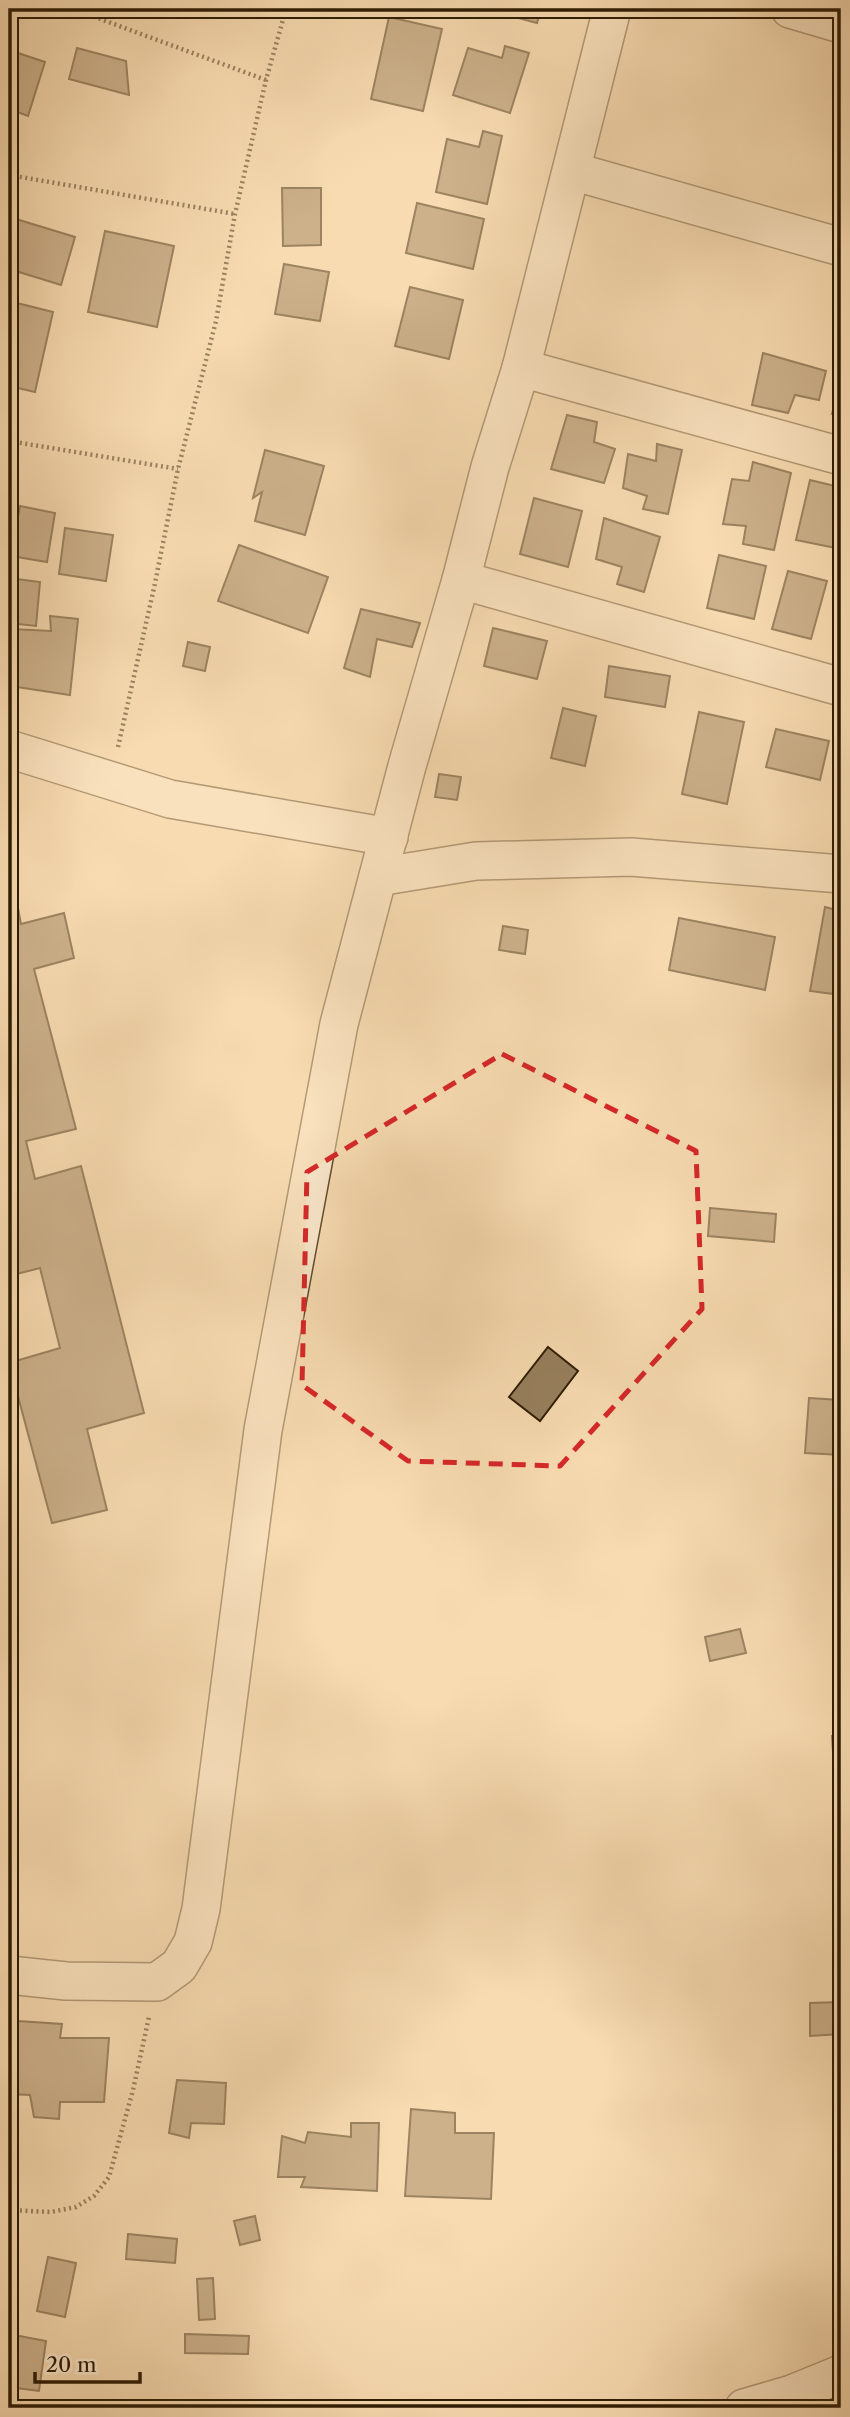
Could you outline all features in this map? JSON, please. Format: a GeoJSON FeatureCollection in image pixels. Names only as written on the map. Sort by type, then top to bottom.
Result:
{"type":"FeatureCollection","features":[{"type":"Feature","properties":{"kind":"street"},"geometry":{"type":"LineString","coordinates":[[9,1975],[66,1981],[157,1982],[179,1966],[193,1942],[201,1909],[263,1430],[339,1024],[489,467],[521,368],[612,9]]}},
{"type":"Feature","properties":{"kind":"street"},"geometry":{"type":"LineString","coordinates":[[790,9],[841,24]]}},
{"type":"Feature","properties":{"kind":"street"},"geometry":{"type":"LineString","coordinates":[[572,171],[841,247]]}},
{"type":"Feature","properties":{"kind":"street"},"geometry":{"type":"LineString","coordinates":[[521,368],[841,456]]}},
{"type":"Feature","properties":{"kind":"street"},"geometry":{"type":"LineString","coordinates":[[461,579],[841,687]]}},
{"type":"Feature","properties":{"kind":"street"},"geometry":{"type":"LineString","coordinates":[[9,749],[170,799],[389,837]]}},
{"type":"Feature","properties":{"kind":"street"},"geometry":{"type":"LineString","coordinates":[[379,877],[476,861],[631,857],[841,874]]}},
{"type":"Feature","properties":{"kind":"street"},"geometry":{"type":"LineString","coordinates":[[744,2408],[792,2394],[841,2374]]}},
{"type":"Feature","properties":{"kind":"path"},"geometry":{"type":"LineString","coordinates":[[73,9],[266,80]]}},
{"type":"Feature","properties":{"kind":"path"},"geometry":{"type":"LineString","coordinates":[[110,782],[178,469],[216,321],[235,214],[266,80],[286,9]]}},
{"type":"Feature","properties":{"kind":"path"},"geometry":{"type":"LineString","coordinates":[[9,175],[235,214]]}},
{"type":"Feature","properties":{"kind":"path"},"geometry":{"type":"LineString","coordinates":[[9,441],[178,469]]}},
{"type":"Feature","properties":{"kind":"path"},"geometry":{"type":"LineString","coordinates":[[9,2210],[51,2211],[76,2207],[94,2196],[109,2177],[133,2090],[157,1982]]}},
{"type":"Feature","properties":{"kind":"highlighted area"},"geometry":{"type":"Polygon","coordinates":[[[502,1054],[696,1151],[702,1309],[560,1466],[408,1461],[302,1385],[307,1172],[502,1054]]]}},
{"type":"Feature","properties":{"kind":"building"},"geometry":{"type":"Polygon","coordinates":[[[484,9],[541,9],[537,23],[484,9]]]}},
{"type":"Feature","properties":{"kind":"building"},"geometry":{"type":"Polygon","coordinates":[[[389,17],[442,29],[423,111],[371,99],[389,17]]]}},
{"type":"Feature","properties":{"kind":"building"},"geometry":{"type":"Polygon","coordinates":[[[505,46],[529,53],[510,113],[453,95],[468,48],[502,58],[505,46]]]}},
{"type":"Feature","properties":{"kind":"building"},"geometry":{"type":"Polygon","coordinates":[[[77,48],[126,61],[129,95],[69,79],[77,48]]]}},
{"type":"Feature","properties":{"kind":"building"},"geometry":{"type":"Polygon","coordinates":[[[9,50],[45,62],[28,116],[9,109],[9,50]]]}},
{"type":"Feature","properties":{"kind":"building"},"geometry":{"type":"Polygon","coordinates":[[[483,131],[502,136],[487,204],[436,192],[447,139],[479,147],[483,131]]]}},
{"type":"Feature","properties":{"kind":"building"},"geometry":{"type":"Polygon","coordinates":[[[282,188],[321,188],[321,245],[283,246],[282,188]]]}},
{"type":"Feature","properties":{"kind":"building"},"geometry":{"type":"Polygon","coordinates":[[[417,203],[484,219],[473,269],[406,253],[417,203]]]}},
{"type":"Feature","properties":{"kind":"building"},"geometry":{"type":"Polygon","coordinates":[[[16,219],[75,237],[61,285],[9,269],[9,246],[16,219]]]}},
{"type":"Feature","properties":{"kind":"building"},"geometry":{"type":"Polygon","coordinates":[[[105,231],[174,246],[157,327],[88,312],[105,231]]]}},
{"type":"Feature","properties":{"kind":"building"},"geometry":{"type":"Polygon","coordinates":[[[284,264],[329,272],[320,321],[275,314],[284,264]]]}},
{"type":"Feature","properties":{"kind":"building"},"geometry":{"type":"Polygon","coordinates":[[[410,287],[463,300],[449,359],[395,346],[410,287]]]}},
{"type":"Feature","properties":{"kind":"building"},"geometry":{"type":"Polygon","coordinates":[[[9,301],[53,312],[35,392],[9,386],[9,301]]]}},
{"type":"Feature","properties":{"kind":"building"},"geometry":{"type":"Polygon","coordinates":[[[763,353],[826,371],[819,400],[795,395],[788,413],[752,405],[763,353]]]}},
{"type":"Feature","properties":{"kind":"building"},"geometry":{"type":"Polygon","coordinates":[[[841,381],[841,415],[832,414],[841,381]]]}},
{"type":"Feature","properties":{"kind":"building"},"geometry":{"type":"Polygon","coordinates":[[[567,415],[597,422],[594,442],[615,449],[604,483],[551,469],[567,415]]]}},
{"type":"Feature","properties":{"kind":"building"},"geometry":{"type":"Polygon","coordinates":[[[657,444],[682,450],[668,514],[643,509],[647,496],[623,488],[628,454],[656,461],[657,444]]]}},
{"type":"Feature","properties":{"kind":"building"},"geometry":{"type":"Polygon","coordinates":[[[265,450],[324,466],[305,535],[255,521],[262,492],[253,498],[265,450]]]}},
{"type":"Feature","properties":{"kind":"building"},"geometry":{"type":"Polygon","coordinates":[[[753,462],[791,473],[774,550],[743,544],[746,526],[723,524],[732,479],[749,481],[753,462]]]}},
{"type":"Feature","properties":{"kind":"building"},"geometry":{"type":"Polygon","coordinates":[[[810,480],[839,487],[834,506],[841,507],[841,530],[836,548],[796,540],[810,480]]]}},
{"type":"Feature","properties":{"kind":"building"},"geometry":{"type":"Polygon","coordinates":[[[534,498],[582,511],[568,567],[520,554],[534,498]]]}},
{"type":"Feature","properties":{"kind":"building"},"geometry":{"type":"Polygon","coordinates":[[[20,506],[55,513],[47,562],[11,556],[20,506]]]}},
{"type":"Feature","properties":{"kind":"building"},"geometry":{"type":"Polygon","coordinates":[[[604,518],[660,537],[644,592],[617,584],[622,567],[596,559],[604,518]]]}},
{"type":"Feature","properties":{"kind":"building"},"geometry":{"type":"Polygon","coordinates":[[[65,528],[113,535],[106,581],[59,574],[65,528]]]}},
{"type":"Feature","properties":{"kind":"building"},"geometry":{"type":"Polygon","coordinates":[[[239,545],[328,577],[308,633],[218,601],[239,545]]]}},
{"type":"Feature","properties":{"kind":"building"},"geometry":{"type":"Polygon","coordinates":[[[719,555],[766,566],[754,619],[707,608],[719,555]]]}},
{"type":"Feature","properties":{"kind":"building"},"geometry":{"type":"Polygon","coordinates":[[[788,571],[827,581],[811,639],[772,629],[788,571]]]}},
{"type":"Feature","properties":{"kind":"building"},"geometry":{"type":"Polygon","coordinates":[[[9,578],[40,582],[36,626],[9,623],[9,578]]]}},
{"type":"Feature","properties":{"kind":"building"},"geometry":{"type":"Polygon","coordinates":[[[361,609],[420,623],[412,647],[377,639],[370,677],[344,668],[361,609]]]}},
{"type":"Feature","properties":{"kind":"building"},"geometry":{"type":"Polygon","coordinates":[[[50,616],[78,619],[70,695],[10,686],[13,629],[51,631],[50,616]]]}},
{"type":"Feature","properties":{"kind":"building"},"geometry":{"type":"Polygon","coordinates":[[[493,628],[547,641],[537,679],[484,666],[493,628]]]}},
{"type":"Feature","properties":{"kind":"building"},"geometry":{"type":"Polygon","coordinates":[[[188,642],[210,647],[205,671],[183,666],[188,642]]]}},
{"type":"Feature","properties":{"kind":"building"},"geometry":{"type":"Polygon","coordinates":[[[609,666],[670,676],[665,707],[605,697],[609,666]]]}},
{"type":"Feature","properties":{"kind":"building"},"geometry":{"type":"Polygon","coordinates":[[[563,708],[596,716],[585,766],[551,758],[563,708]]]}},
{"type":"Feature","properties":{"kind":"building"},"geometry":{"type":"Polygon","coordinates":[[[699,712],[744,722],[727,804],[682,794],[699,712]]]}},
{"type":"Feature","properties":{"kind":"building"},"geometry":{"type":"Polygon","coordinates":[[[776,729],[829,741],[820,780],[766,767],[776,729]]]}},
{"type":"Feature","properties":{"kind":"building"},"geometry":{"type":"Polygon","coordinates":[[[439,774],[461,777],[457,800],[435,797],[439,774]]]}},
{"type":"Feature","properties":{"kind":"building"},"geometry":{"type":"Polygon","coordinates":[[[14,887],[21,924],[64,913],[74,958],[34,969],[76,1129],[26,1141],[35,1179],[81,1166],[144,1413],[87,1429],[107,1510],[52,1523],[9,1363],[60,1348],[40,1268],[9,1276],[9,888],[14,887]]]}},
{"type":"Feature","properties":{"kind":"building"},"geometry":{"type":"Polygon","coordinates":[[[825,907],[841,911],[841,995],[810,991],[825,907]]]}},
{"type":"Feature","properties":{"kind":"building"},"geometry":{"type":"Polygon","coordinates":[[[679,918],[775,937],[765,990],[669,970],[679,918]]]}},
{"type":"Feature","properties":{"kind":"building"},"geometry":{"type":"Polygon","coordinates":[[[503,926],[528,930],[525,954],[499,950],[503,926]]]}},
{"type":"Feature","properties":{"kind":"building"},"geometry":{"type":"Polygon","coordinates":[[[710,1208],[776,1214],[774,1242],[708,1236],[710,1208]]]}},
{"type":"Feature","properties":{"kind":"building"},"geometry":{"type":"Polygon","coordinates":[[[548,1347],[578,1371],[540,1421],[509,1397],[548,1347]]]}},
{"type":"Feature","properties":{"kind":"building"},"geometry":{"type":"Polygon","coordinates":[[[809,1398],[841,1400],[841,1455],[805,1453],[809,1398]]]}},
{"type":"Feature","properties":{"kind":"building"},"geometry":{"type":"Polygon","coordinates":[[[740,1629],[746,1653],[710,1661],[705,1637],[740,1629]]]}},
{"type":"Feature","properties":{"kind":"building"},"geometry":{"type":"Polygon","coordinates":[[[832,1736],[841,1736],[841,1890],[832,1736]]]}},
{"type":"Feature","properties":{"kind":"building"},"geometry":{"type":"Polygon","coordinates":[[[841,2002],[841,2034],[810,2036],[810,2003],[841,2002]]]}},
{"type":"Feature","properties":{"kind":"building"},"geometry":{"type":"Polygon","coordinates":[[[18,2021],[62,2024],[60,2038],[109,2038],[104,2102],[60,2102],[59,2119],[34,2117],[30,2095],[9,2094],[9,2035],[16,2035],[18,2021]]]}},
{"type":"Feature","properties":{"kind":"building"},"geometry":{"type":"Polygon","coordinates":[[[177,2080],[226,2083],[224,2124],[191,2123],[189,2138],[169,2133],[177,2080]]]}},
{"type":"Feature","properties":{"kind":"building"},"geometry":{"type":"Polygon","coordinates":[[[411,2109],[455,2113],[455,2133],[494,2133],[491,2199],[405,2196],[411,2109]]]}},
{"type":"Feature","properties":{"kind":"building"},"geometry":{"type":"Polygon","coordinates":[[[351,2123],[379,2123],[377,2191],[301,2187],[305,2177],[278,2177],[282,2136],[305,2143],[308,2132],[351,2137],[351,2123]]]}},
{"type":"Feature","properties":{"kind":"building"},"geometry":{"type":"Polygon","coordinates":[[[255,2216],[260,2240],[240,2245],[234,2221],[255,2216]]]}},
{"type":"Feature","properties":{"kind":"building"},"geometry":{"type":"Polygon","coordinates":[[[128,2234],[177,2239],[175,2263],[126,2259],[128,2234]]]}},
{"type":"Feature","properties":{"kind":"building"},"geometry":{"type":"Polygon","coordinates":[[[48,2257],[76,2263],[65,2317],[37,2311],[48,2257]]]}},
{"type":"Feature","properties":{"kind":"building"},"geometry":{"type":"Polygon","coordinates":[[[213,2278],[215,2319],[199,2320],[197,2279],[213,2278]]]}},
{"type":"Feature","properties":{"kind":"building"},"geometry":{"type":"Polygon","coordinates":[[[9,2334],[46,2341],[39,2391],[9,2387],[9,2334]]]}},
{"type":"Feature","properties":{"kind":"building"},"geometry":{"type":"Polygon","coordinates":[[[185,2334],[249,2336],[248,2354],[185,2353],[185,2334]]]}}]}
